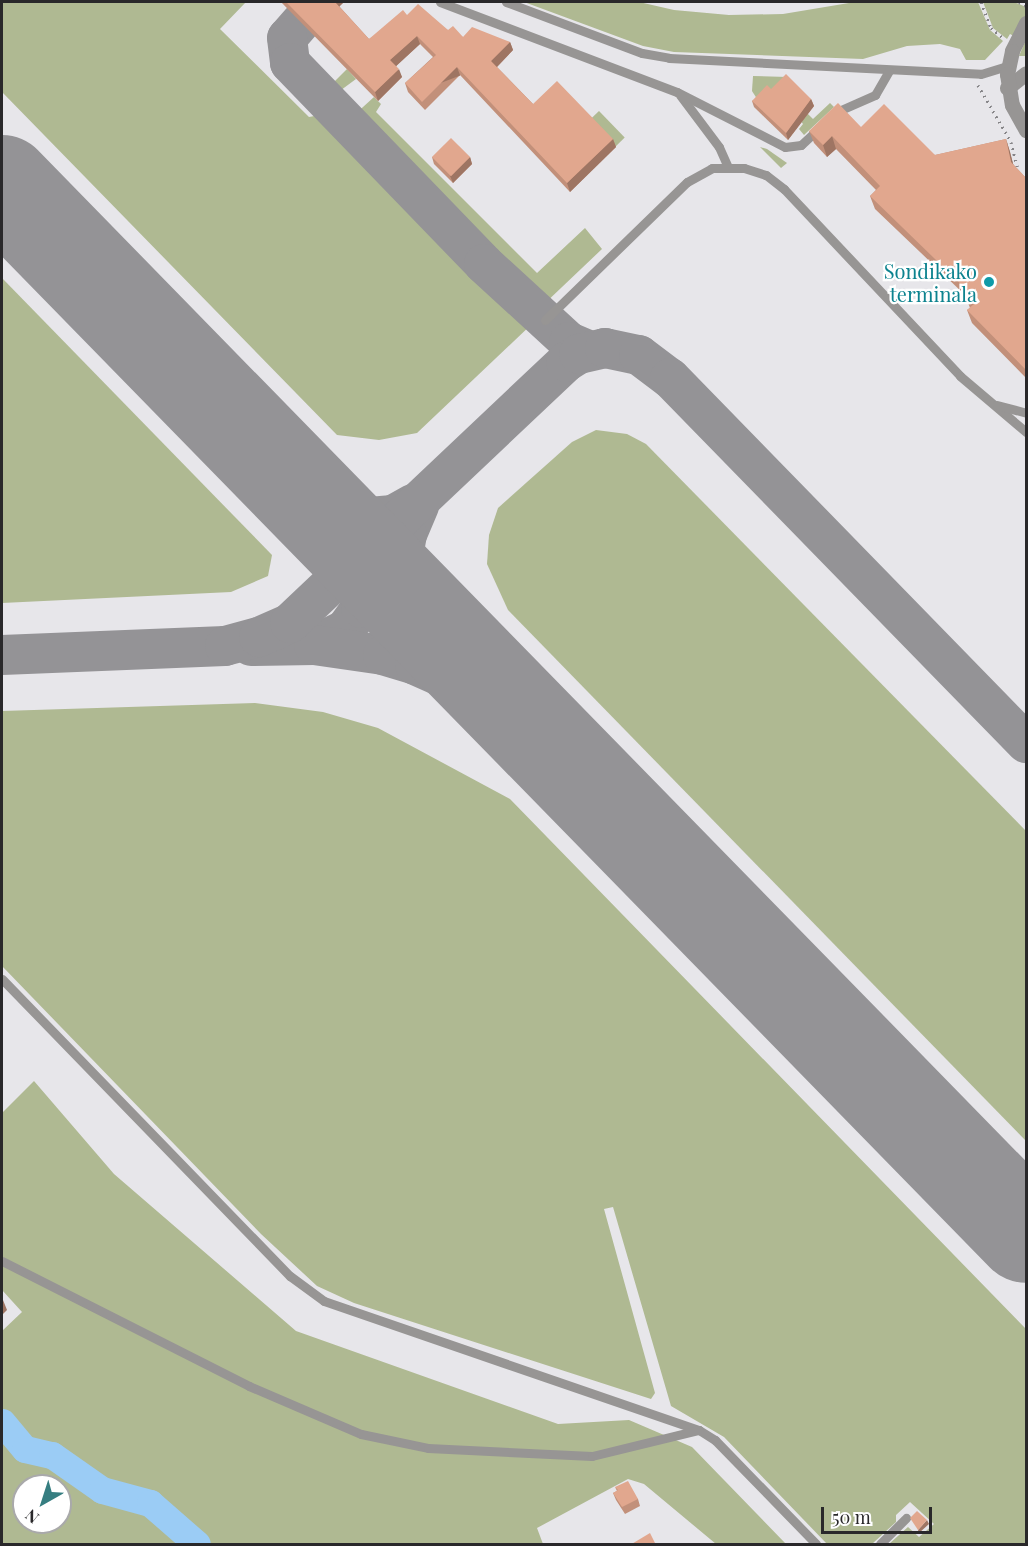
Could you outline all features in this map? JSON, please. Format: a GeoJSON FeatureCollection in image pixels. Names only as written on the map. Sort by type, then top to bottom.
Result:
{"type":"FeatureCollection","features":[{"type":"Feature","properties":{"kind":"street"},"geometry":{"type":"LineString","coordinates":[[1026,23],[1017,38],[1008,66],[1007,88],[1026,130]]}},
{"type":"Feature","properties":{"kind":"street"},"geometry":{"type":"LineString","coordinates":[[1008,66],[1026,63]]}},
{"type":"Feature","properties":{"kind":"street"},"geometry":{"type":"LineString","coordinates":[[1007,88],[1026,73]]}},
{"type":"Feature","properties":{"kind":"lane"},"geometry":{"type":"LineString","coordinates":[[440,2],[677,92],[785,147],[801,145],[837,110],[875,95],[889,71]]}},
{"type":"Feature","properties":{"kind":"lane"},"geometry":{"type":"LineString","coordinates":[[506,2],[651,54],[889,71],[981,74],[1008,66]]}},
{"type":"Feature","properties":{"kind":"lane"},"geometry":{"type":"LineString","coordinates":[[677,92],[719,147],[728,165]]}},
{"type":"Feature","properties":{"kind":"lane"},"geometry":{"type":"LineString","coordinates":[[545,320],[687,182],[712,168],[728,165],[766,175],[784,189],[960,376],[1026,432]]}},
{"type":"Feature","properties":{"kind":"lane"},"geometry":{"type":"LineString","coordinates":[[992,403],[1026,413]]}},
{"type":"Feature","properties":{"kind":"lane"},"geometry":{"type":"LineString","coordinates":[[2,979],[290,1276],[324,1301],[699,1430],[715,1440],[816,1545]]}},
{"type":"Feature","properties":{"kind":"lane"},"geometry":{"type":"LineString","coordinates":[[2,1261],[249,1386],[361,1434],[428,1448],[592,1455],[699,1430]]}},
{"type":"Feature","properties":{"kind":"lane"},"geometry":{"type":"LineString","coordinates":[[880,1545],[906,1518]]}},
{"type":"Feature","properties":{"kind":"path"},"geometry":{"type":"LineString","coordinates":[[1019,2],[1026,6]]}},
{"type":"Feature","properties":{"kind":"green space"},"geometry":{"type":"Polygon","coordinates":[[[2,2],[246,2],[220,29],[309,117],[325,114],[534,322],[417,433],[379,440],[337,435],[2,92],[2,2]]]}},
{"type":"Feature","properties":{"kind":"green space"},"geometry":{"type":"Polygon","coordinates":[[[524,2],[639,2],[674,10],[729,15],[783,14],[855,2],[978,2],[990,30],[1003,41],[985,60],[966,60],[960,49],[940,44],[907,46],[863,59],[674,52],[643,46],[524,2]]]}},
{"type":"Feature","properties":{"kind":"green space"},"geometry":{"type":"Polygon","coordinates":[[[983,2],[1014,2],[1026,7],[1026,56],[1019,56],[1025,42],[1010,34],[1007,39],[993,28],[983,2]]]}},
{"type":"Feature","properties":{"kind":"green space"},"geometry":{"type":"Polygon","coordinates":[[[347,69],[356,79],[333,96],[327,89],[347,69]]]}},
{"type":"Feature","properties":{"kind":"green space"},"geometry":{"type":"Polygon","coordinates":[[[753,76],[788,77],[759,102],[752,91],[753,76]]]}},
{"type":"Feature","properties":{"kind":"green space"},"geometry":{"type":"Polygon","coordinates":[[[374,97],[381,104],[376,112],[537,273],[585,228],[602,249],[541,307],[444,214],[352,117],[374,97]]]}},
{"type":"Feature","properties":{"kind":"green space"},"geometry":{"type":"Polygon","coordinates":[[[830,103],[834,107],[804,135],[799,129],[803,124],[800,120],[807,113],[813,119],[830,103]]]}},
{"type":"Feature","properties":{"kind":"green space"},"geometry":{"type":"Polygon","coordinates":[[[599,111],[625,138],[615,147],[590,120],[599,111]]]}},
{"type":"Feature","properties":{"kind":"green space"},"geometry":{"type":"Polygon","coordinates":[[[760,147],[767,149],[787,163],[781,168],[760,147]]]}},
{"type":"Feature","properties":{"kind":"green space"},"geometry":{"type":"Polygon","coordinates":[[[2,278],[272,555],[268,576],[231,592],[2,603],[2,278]]]}},
{"type":"Feature","properties":{"kind":"green space"},"geometry":{"type":"Polygon","coordinates":[[[596,430],[627,434],[646,444],[1026,831],[1026,1141],[508,610],[487,564],[489,535],[498,508],[572,442],[596,430]]]}},
{"type":"Feature","properties":{"kind":"green space"},"geometry":{"type":"Polygon","coordinates":[[[255,703],[323,712],[378,728],[510,799],[1026,1329],[1026,1544],[889,1544],[908,1527],[919,1537],[934,1524],[910,1502],[896,1515],[896,1522],[872,1544],[827,1544],[724,1437],[671,1406],[613,1207],[604,1209],[655,1393],[651,1399],[354,1303],[317,1286],[261,1234],[2,966],[2,711],[255,703]]]}},
{"type":"Feature","properties":{"kind":"green space"},"geometry":{"type":"Polygon","coordinates":[[[34,1081],[114,1174],[296,1331],[558,1424],[629,1420],[692,1447],[786,1544],[716,1544],[644,1484],[628,1479],[537,1528],[543,1544],[2,1544],[2,1331],[22,1312],[2,1290],[2,1113],[34,1081]]]}},
{"type":"Feature","properties":{"kind":"building"},"geometry":{"type":"Polygon","coordinates":[[[286,2],[335,2],[369,39],[403,10],[407,15],[418,4],[448,30],[453,26],[463,37],[472,27],[510,42],[491,61],[533,104],[557,81],[613,139],[567,183],[457,67],[422,102],[405,83],[436,55],[417,36],[390,60],[399,69],[375,92],[286,2]]]}},
{"type":"Feature","properties":{"kind":"building"},"geometry":{"type":"Polygon","coordinates":[[[786,74],[811,99],[786,133],[752,101],[767,85],[771,89],[786,74]]]}},
{"type":"Feature","properties":{"kind":"building"},"geometry":{"type":"Polygon","coordinates":[[[838,103],[861,127],[884,104],[935,155],[1006,139],[1011,162],[1026,178],[1026,370],[967,310],[974,304],[964,294],[968,291],[870,196],[880,186],[832,136],[823,145],[809,131],[838,103]]]}},
{"type":"Feature","properties":{"kind":"building"},"geometry":{"type":"Polygon","coordinates":[[[451,138],[470,157],[451,176],[432,157],[451,138]]]}},
{"type":"Feature","properties":{"kind":"building"},"geometry":{"type":"Polygon","coordinates":[[[628,1481],[638,1499],[622,1507],[613,1493],[618,1490],[615,1487],[628,1481]]]}},
{"type":"Feature","properties":{"kind":"building"},"geometry":{"type":"Polygon","coordinates":[[[917,1511],[927,1520],[918,1530],[910,1518],[917,1511]]]}},
{"type":"Feature","properties":{"kind":"building"},"geometry":{"type":"Polygon","coordinates":[[[650,1533],[656,1545],[630,1545],[650,1533]]]}},
{"type":"Feature","properties":{"kind":"waterway"},"geometry":{"type":"LineString","coordinates":[[2,1422],[25,1449],[52,1455],[102,1490],[150,1503],[197,1544]]}},
{"type":"Feature","properties":{"kind":"taxiway"},"geometry":{"type":"LineString","coordinates":[[301,22],[287,38],[290,63],[484,264],[569,342],[588,350]]}},
{"type":"Feature","properties":{"kind":"taxiway"},"geometry":{"type":"LineString","coordinates":[[2,655],[225,646],[259,637],[290,623],[566,362],[579,354],[605,348],[639,355],[670,378],[1026,743]]}},
{"type":"Feature","properties":{"kind":"taxiway"},"geometry":{"type":"LineString","coordinates":[[305,495],[322,508],[358,518],[393,515],[413,504]]}},
{"type":"Feature","properties":{"kind":"taxiway"},"geometry":{"type":"LineString","coordinates":[[419,506],[407,534],[401,569],[410,599],[431,624]]}},
{"type":"Feature","properties":{"kind":"taxiway"},"geometry":{"type":"LineString","coordinates":[[314,645],[345,630],[361,608],[364,576],[352,543]]}},
{"type":"Feature","properties":{"kind":"taxiway"},"geometry":{"type":"LineString","coordinates":[[251,646],[314,645],[383,655],[415,665],[478,693],[556,752]]}},
{"type":"Feature","properties":{"kind":"runway"},"geometry":{"type":"LineString","coordinates":[[2,185],[1026,1233]]}},
{"type":"Feature","properties":{"kind":"place","name":"Sondikako terminala"},"geometry":{"type":"Point","coordinates":[989,282]}}]}
